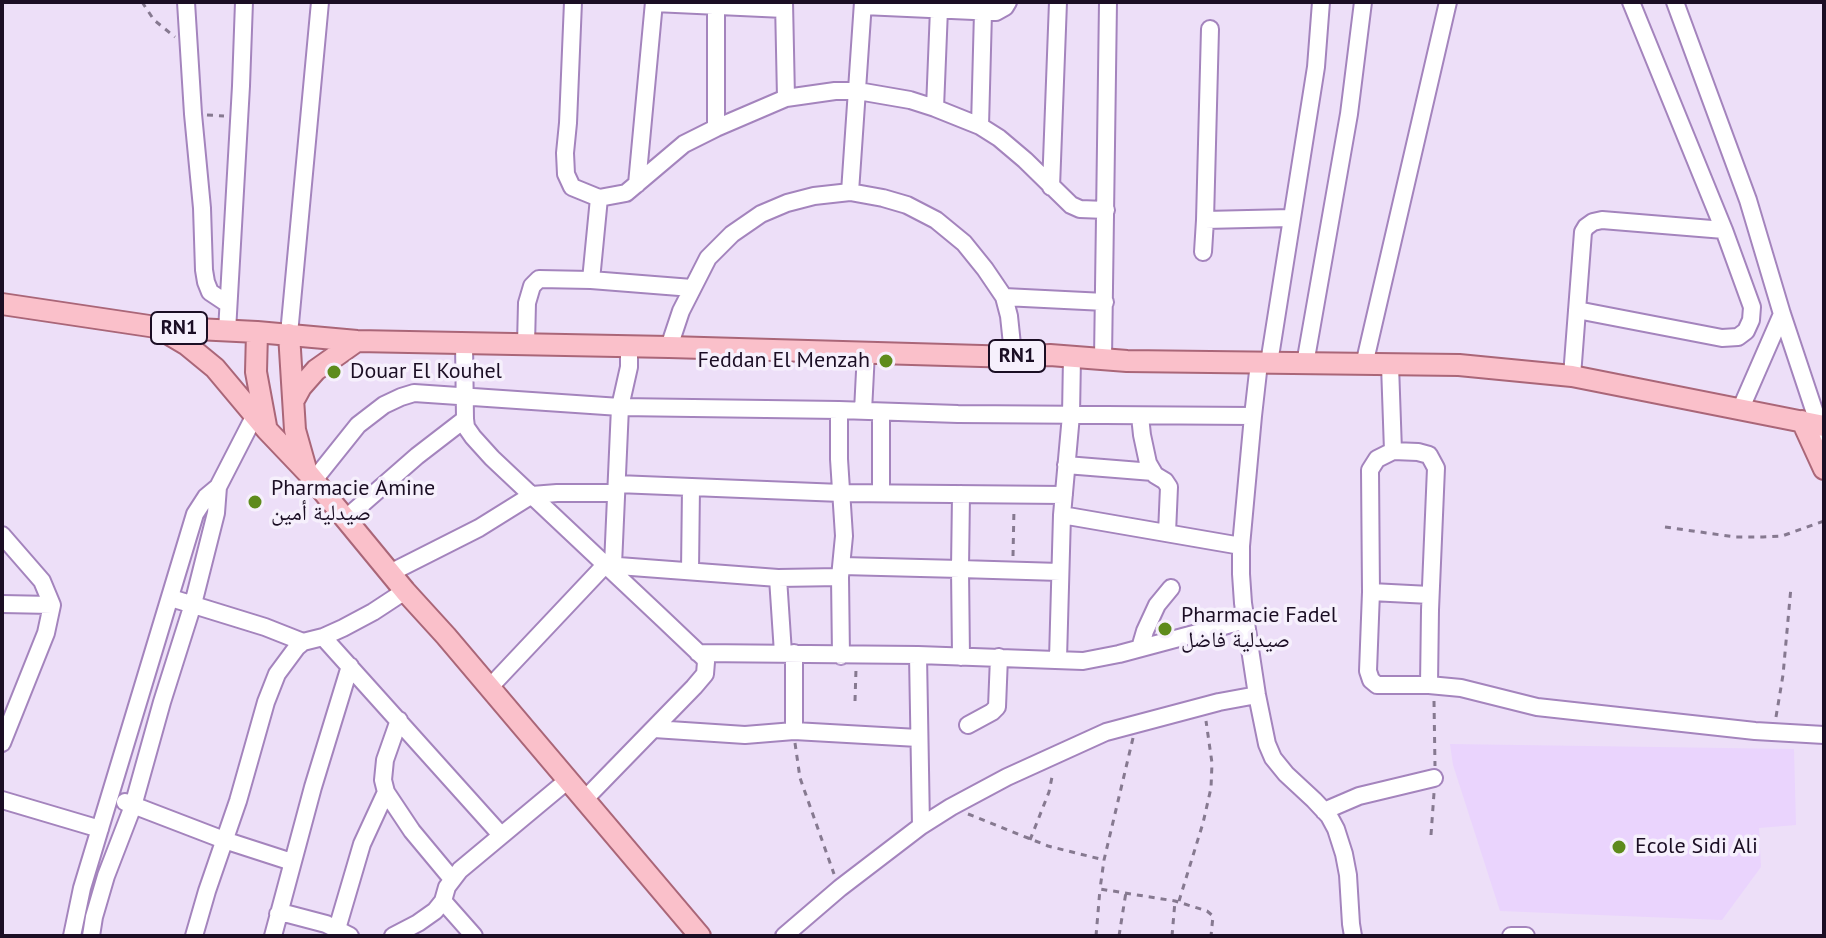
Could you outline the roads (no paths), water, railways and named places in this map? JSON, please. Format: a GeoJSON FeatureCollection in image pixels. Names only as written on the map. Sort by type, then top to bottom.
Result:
{"type":"FeatureCollection","features":[{"type":"Feature","properties":{"kind":"main road","name":"RN1"},"geometry":{"type":"LineString","coordinates":[[2,304],[156,327],[357,341],[1459,365],[1572,376],[1741,408],[1818,428]]}},
{"type":"Feature","properties":{"kind":"main road"},"geometry":{"type":"LineString","coordinates":[[156,327],[187,345],[223,376],[700,936]]}},
{"type":"Feature","properties":{"kind":"main road"},"geometry":{"type":"LineString","coordinates":[[257,332],[256,372],[261,422]]}},
{"type":"Feature","properties":{"kind":"main road"},"geometry":{"type":"LineString","coordinates":[[289,334],[295,430],[310,476]]}},
{"type":"Feature","properties":{"kind":"main road"},"geometry":{"type":"LineString","coordinates":[[295,398],[316,370],[357,341]]}},
{"type":"Feature","properties":{"kind":"main road"},"geometry":{"type":"LineString","coordinates":[[1818,428],[1824,469]]}},
{"type":"Feature","properties":{"kind":"street"},"geometry":{"type":"LineString","coordinates":[[186,2],[204,270],[210,292],[228,304]]}},
{"type":"Feature","properties":{"kind":"street"},"geometry":{"type":"LineString","coordinates":[[227,331],[244,2]]}},
{"type":"Feature","properties":{"kind":"street"},"geometry":{"type":"LineString","coordinates":[[289,334],[320,2]]}},
{"type":"Feature","properties":{"kind":"street"},"geometry":{"type":"LineString","coordinates":[[573,2],[566,174],[572,187],[599,198],[626,193],[684,144],[786,98],[858,91],[910,100],[980,126],[1025,160],[1071,205],[1080,209],[1106,210]]}},
{"type":"Feature","properties":{"kind":"street"},"geometry":{"type":"LineString","coordinates":[[637,184],[654,2],[784,5],[786,98]]}},
{"type":"Feature","properties":{"kind":"street"},"geometry":{"type":"LineString","coordinates":[[850,192],[863,4],[996,12],[1008,2]]}},
{"type":"Feature","properties":{"kind":"street"},"geometry":{"type":"LineString","coordinates":[[1051,187],[1058,2]]}},
{"type":"Feature","properties":{"kind":"street"},"geometry":{"type":"LineString","coordinates":[[1103,359],[1108,2]]}},
{"type":"Feature","properties":{"kind":"street"},"geometry":{"type":"LineString","coordinates":[[1321,2],[1316,67],[1253,416],[1241,546],[1242,587],[1267,744],[1278,766],[1324,811],[1336,829],[1344,854],[1353,936]]}},
{"type":"Feature","properties":{"kind":"street"},"geometry":{"type":"LineString","coordinates":[[1305,364],[1349,114],[1363,2]]}},
{"type":"Feature","properties":{"kind":"street"},"geometry":{"type":"LineString","coordinates":[[1364,365],[1448,2]]}},
{"type":"Feature","properties":{"kind":"street"},"geometry":{"type":"LineString","coordinates":[[1577,310],[1731,339],[1738,337],[1750,325],[1752,307],[1724,230],[1631,2]]}},
{"type":"Feature","properties":{"kind":"street"},"geometry":{"type":"LineString","coordinates":[[1675,2],[1748,200],[1818,428]]}},
{"type":"Feature","properties":{"kind":"street"},"geometry":{"type":"LineString","coordinates":[[716,5],[716,128]]}},
{"type":"Feature","properties":{"kind":"street"},"geometry":{"type":"LineString","coordinates":[[935,108],[939,9]]}},
{"type":"Feature","properties":{"kind":"street"},"geometry":{"type":"LineString","coordinates":[[980,126],[983,12]]}},
{"type":"Feature","properties":{"kind":"street"},"geometry":{"type":"LineString","coordinates":[[1203,252],[1210,29]]}},
{"type":"Feature","properties":{"kind":"street"},"geometry":{"type":"LineString","coordinates":[[669,347],[692,288],[708,258],[732,234],[761,214],[787,203],[850,192],[907,205],[936,220],[964,243],[1004,297],[1016,357]]}},
{"type":"Feature","properties":{"kind":"street"},"geometry":{"type":"LineString","coordinates":[[591,280],[599,198]]}},
{"type":"Feature","properties":{"kind":"street"},"geometry":{"type":"LineString","coordinates":[[1205,220],[1291,218]]}},
{"type":"Feature","properties":{"kind":"street"},"geometry":{"type":"LineString","coordinates":[[1572,376],[1583,232],[1586,227],[1593,222],[1615,221],[1724,230]]}},
{"type":"Feature","properties":{"kind":"street"},"geometry":{"type":"LineString","coordinates":[[526,344],[527,303],[532,286],[539,279],[692,288]]}},
{"type":"Feature","properties":{"kind":"street"},"geometry":{"type":"LineString","coordinates":[[1004,297],[1105,302]]}},
{"type":"Feature","properties":{"kind":"street"},"geometry":{"type":"LineString","coordinates":[[1741,408],[1782,314]]}},
{"type":"Feature","properties":{"kind":"street"},"geometry":{"type":"LineString","coordinates":[[464,342],[463,396],[469,432],[706,662],[705,674],[584,800]]}},
{"type":"Feature","properties":{"kind":"street"},"geometry":{"type":"LineString","coordinates":[[489,688],[609,565],[620,407],[629,367],[629,346]]}},
{"type":"Feature","properties":{"kind":"street"},"geometry":{"type":"LineString","coordinates":[[863,411],[866,352]]}},
{"type":"Feature","properties":{"kind":"street"},"geometry":{"type":"LineString","coordinates":[[1058,659],[1062,515],[1071,415],[1072,357]]}},
{"type":"Feature","properties":{"kind":"street"},"geometry":{"type":"LineString","coordinates":[[1390,365],[1393,451]]}},
{"type":"Feature","properties":{"kind":"street"},"geometry":{"type":"LineString","coordinates":[[310,476],[358,425],[384,405],[414,393],[620,407],[1253,416]]}},
{"type":"Feature","properties":{"kind":"street"},"geometry":{"type":"LineString","coordinates":[[839,410],[843,515],[841,572],[849,656]]}},
{"type":"Feature","properties":{"kind":"street"},"geometry":{"type":"LineString","coordinates":[[881,412],[881,493]]}},
{"type":"Feature","properties":{"kind":"street"},"geometry":{"type":"LineString","coordinates":[[1140,416],[1148,463],[1169,487],[1167,533]]}},
{"type":"Feature","properties":{"kind":"street"},"geometry":{"type":"LineString","coordinates":[[345,519],[465,419]]}},
{"type":"Feature","properties":{"kind":"street"},"geometry":{"type":"LineString","coordinates":[[72,936],[82,888],[195,514],[206,497],[218,487],[261,422]]}},
{"type":"Feature","properties":{"kind":"street"},"geometry":{"type":"LineString","coordinates":[[1431,685],[1430,595],[1436,468],[1429,455],[1393,451],[1377,459],[1370,470],[1371,592],[1367,661],[1371,680],[1377,685],[1461,688],[1537,707],[1824,735]]}},
{"type":"Feature","properties":{"kind":"street"},"geometry":{"type":"LineString","coordinates":[[1066,465],[1153,472]]}},
{"type":"Feature","properties":{"kind":"street"},"geometry":{"type":"LineString","coordinates":[[91,936],[106,876],[133,806],[193,604],[216,513],[218,487]]}},
{"type":"Feature","properties":{"kind":"street"},"geometry":{"type":"LineString","coordinates":[[690,571],[691,487]]}},
{"type":"Feature","properties":{"kind":"street"},"geometry":{"type":"LineString","coordinates":[[390,573],[479,528],[532,495],[691,487],[841,493],[1064,495]]}},
{"type":"Feature","properties":{"kind":"street"},"geometry":{"type":"LineString","coordinates":[[961,494],[961,657]]}},
{"type":"Feature","properties":{"kind":"street"},"geometry":{"type":"LineString","coordinates":[[1062,515],[1241,546]]}},
{"type":"Feature","properties":{"kind":"street"},"geometry":{"type":"LineString","coordinates":[[2,535],[42,581],[52,605],[46,633],[2,743]]}},
{"type":"Feature","properties":{"kind":"street"},"geometry":{"type":"LineString","coordinates":[[609,565],[778,578],[841,572],[960,569],[1060,572]]}},
{"type":"Feature","properties":{"kind":"street"},"geometry":{"type":"LineString","coordinates":[[778,578],[794,731]]}},
{"type":"Feature","properties":{"kind":"street"},"geometry":{"type":"LineString","coordinates":[[1140,648],[1157,605],[1171,588]]}},
{"type":"Feature","properties":{"kind":"street"},"geometry":{"type":"LineString","coordinates":[[194,936],[277,674],[303,642],[323,637],[373,612],[405,591]]}},
{"type":"Feature","properties":{"kind":"street"},"geometry":{"type":"LineString","coordinates":[[1371,592],[1430,595]]}},
{"type":"Feature","properties":{"kind":"street"},"geometry":{"type":"LineString","coordinates":[[171,598],[303,642]]}},
{"type":"Feature","properties":{"kind":"street"},"geometry":{"type":"LineString","coordinates":[[2,604],[52,605]]}},
{"type":"Feature","properties":{"kind":"street"},"geometry":{"type":"LineString","coordinates":[[698,653],[918,655],[1083,661],[1246,620]]}},
{"type":"Feature","properties":{"kind":"street"},"geometry":{"type":"LineString","coordinates":[[323,637],[501,835]]}},
{"type":"Feature","properties":{"kind":"street"},"geometry":{"type":"LineString","coordinates":[[918,655],[921,826]]}},
{"type":"Feature","properties":{"kind":"street"},"geometry":{"type":"LineString","coordinates":[[968,725],[997,707],[999,657]]}},
{"type":"Feature","properties":{"kind":"street"},"geometry":{"type":"LineString","coordinates":[[273,936],[350,666]]}},
{"type":"Feature","properties":{"kind":"street"},"geometry":{"type":"LineString","coordinates":[[784,936],[921,826],[1007,777],[1106,732],[1202,706],[1257,695]]}},
{"type":"Feature","properties":{"kind":"street"},"geometry":{"type":"LineString","coordinates":[[399,720],[385,760],[383,780],[386,792],[412,831],[452,879]]}},
{"type":"Feature","properties":{"kind":"street"},"geometry":{"type":"LineString","coordinates":[[654,729],[745,735],[794,731],[918,738]]}},
{"type":"Feature","properties":{"kind":"street"},"geometry":{"type":"LineString","coordinates":[[1324,811],[1346,800],[1434,778]]}},
{"type":"Feature","properties":{"kind":"street"},"geometry":{"type":"LineString","coordinates":[[393,936],[427,917],[443,901],[452,879],[568,780]]}},
{"type":"Feature","properties":{"kind":"street"},"geometry":{"type":"LineString","coordinates":[[278,914],[288,914],[344,932],[362,844],[386,792]]}},
{"type":"Feature","properties":{"kind":"street"},"geometry":{"type":"LineString","coordinates":[[110,797],[292,862]]}},
{"type":"Feature","properties":{"kind":"street"},"geometry":{"type":"LineString","coordinates":[[2,800],[100,829]]}},
{"type":"Feature","properties":{"kind":"street"},"geometry":{"type":"LineString","coordinates":[[443,901],[474,936]]}},
{"type":"Feature","properties":{"kind":"street"},"geometry":{"type":"LineString","coordinates":[[1511,936],[1526,936]]}},
{"type":"Feature","properties":{"kind":"place","name":"Feddan El Menzah"},"geometry":{"type":"Point","coordinates":[886,361]}},
{"type":"Feature","properties":{"kind":"place","name":"Douar El Kouhel"},"geometry":{"type":"Point","coordinates":[334,372]}},
{"type":"Feature","properties":{"kind":"place","name":"Pharmacie Amine صيدلية أمين"},"geometry":{"type":"Point","coordinates":[255,502]}},
{"type":"Feature","properties":{"kind":"place","name":"Pharmacie Fadel صيدلية فاضل"},"geometry":{"type":"Point","coordinates":[1165,629]}},
{"type":"Feature","properties":{"kind":"place","name":"Ecole Sidi Ali"},"geometry":{"type":"Point","coordinates":[1619,847]}}]}
